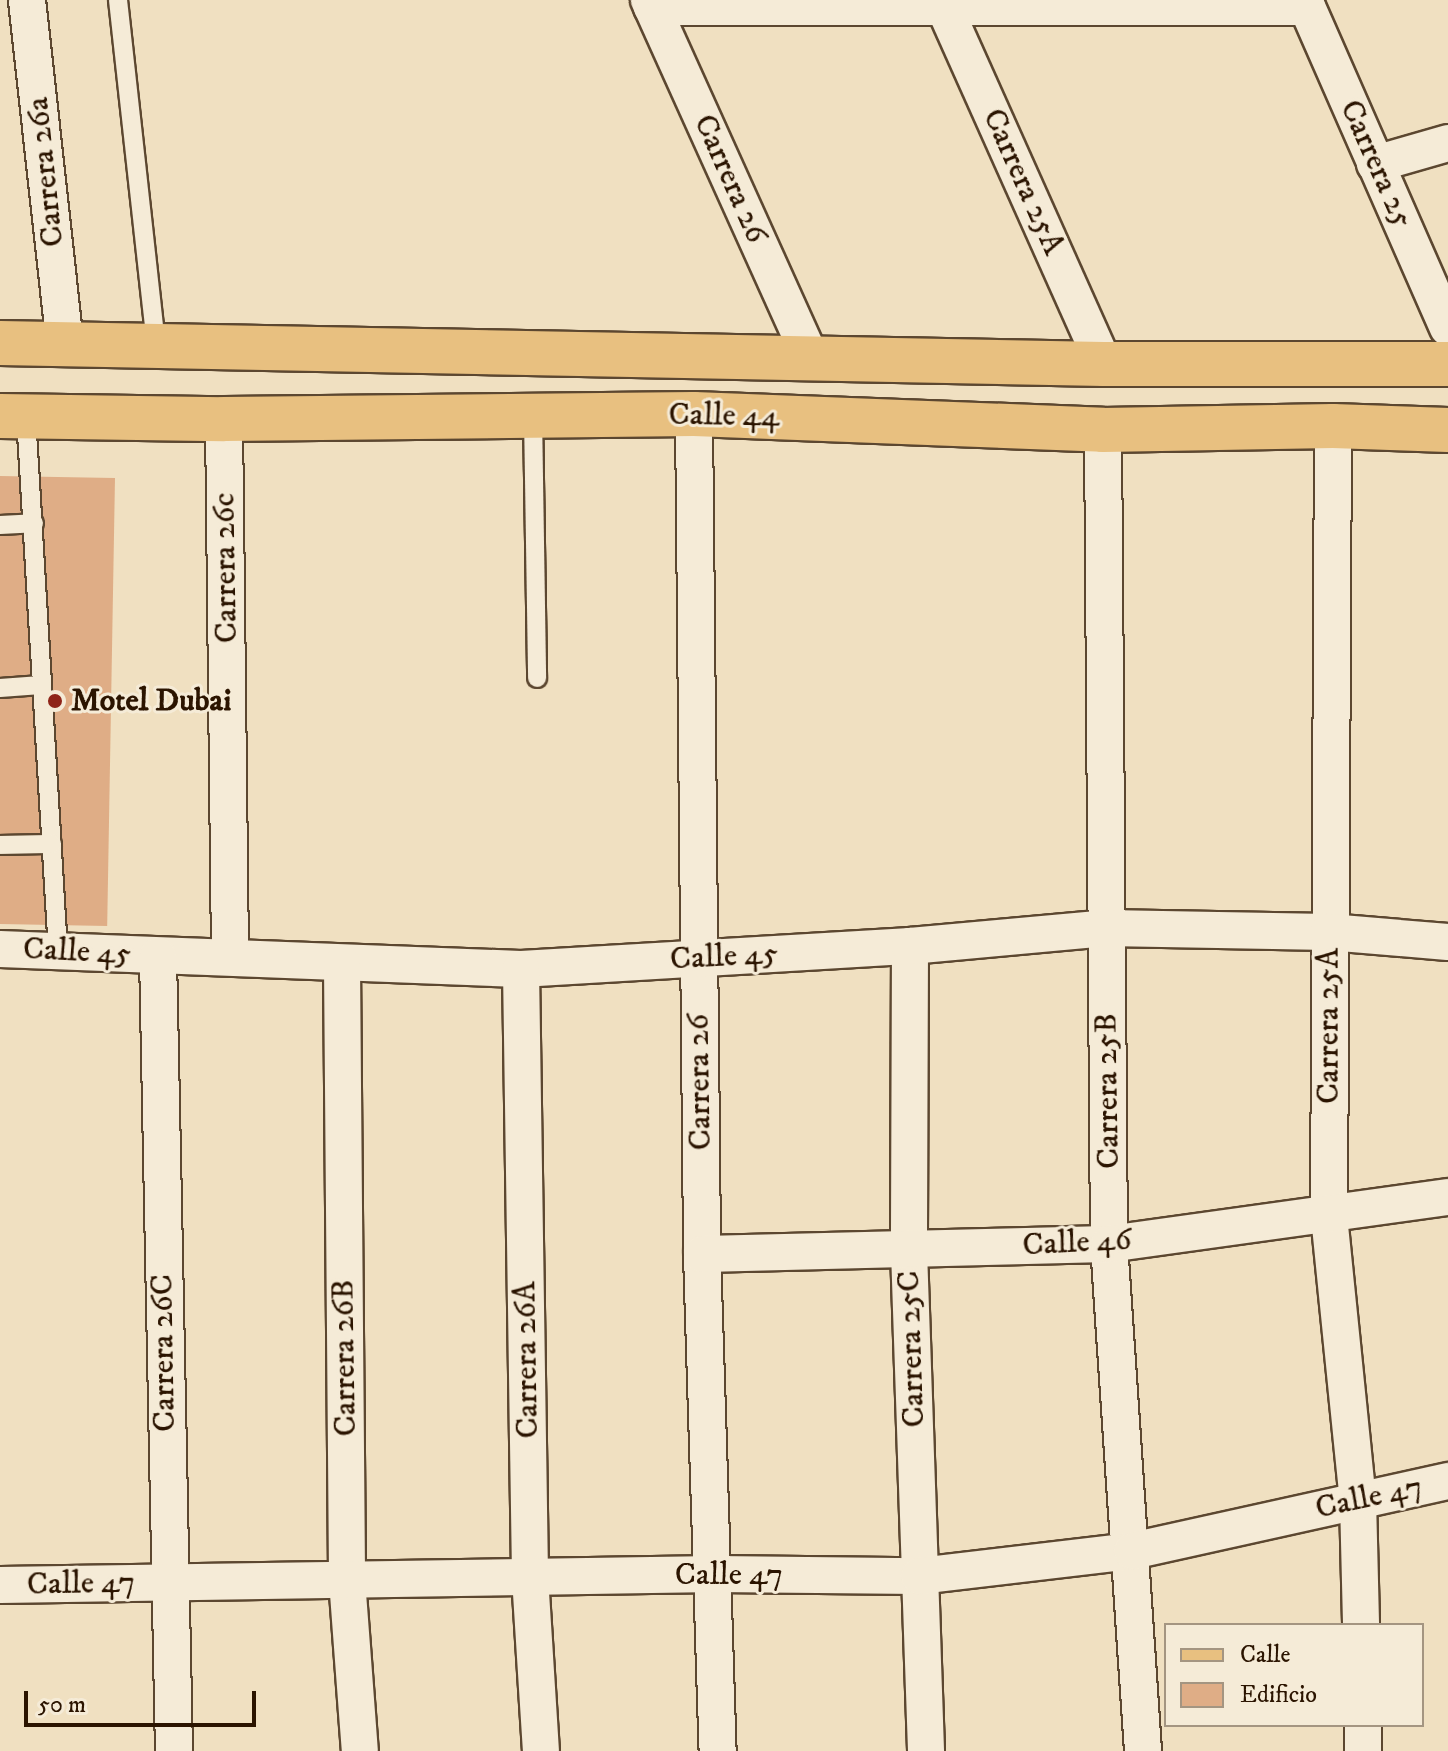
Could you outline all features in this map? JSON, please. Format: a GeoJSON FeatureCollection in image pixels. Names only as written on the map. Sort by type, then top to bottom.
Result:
{"type":"FeatureCollection","features":[{"type":"Feature","properties":{"kind":"main road","name":"Calle 44"},"geometry":{"type":"LineString","coordinates":[[0,343],[1104,364],[1448,364]]}},
{"type":"Feature","properties":{"kind":"main road","name":"Calle 44"},"geometry":{"type":"LineString","coordinates":[[13,416],[224,419],[694,414],[1103,430],[1333,426],[1448,430]]}},
{"type":"Feature","properties":{"kind":"street","name":"Carrera 26a"},"geometry":{"type":"LineString","coordinates":[[27,0],[65,345]]}},
{"type":"Feature","properties":{"kind":"street"},"geometry":{"type":"LineString","coordinates":[[651,3],[1305,3]]}},
{"type":"Feature","properties":{"kind":"street","name":"Carrera 26"},"geometry":{"type":"LineString","coordinates":[[651,3],[811,358]]}},
{"type":"Feature","properties":{"kind":"street","name":"Carrera 25"},"geometry":{"type":"LineString","coordinates":[[1305,3],[1448,328]]}},
{"type":"Feature","properties":{"kind":"street","name":"Carrera 25A"},"geometry":{"type":"LineString","coordinates":[[943,4],[1104,364]]}},
{"type":"Feature","properties":{"kind":"street"},"geometry":{"type":"LineString","coordinates":[[1375,164],[1448,143]]}},
{"type":"Feature","properties":{"kind":"street","name":"Carrera 26"},"geometry":{"type":"LineString","coordinates":[[694,414],[702,1254],[716,1574],[718,1751]]}},
{"type":"Feature","properties":{"kind":"street","name":"Carrera 26c"},"geometry":{"type":"LineString","coordinates":[[224,419],[230,957]]}},
{"type":"Feature","properties":{"kind":"street","name":"Carrera 25A"},"geometry":{"type":"LineString","coordinates":[[1333,426],[1329,1216],[1358,1500],[1361,1623]]}},
{"type":"Feature","properties":{"kind":"street","name":"Carrera 25B"},"geometry":{"type":"LineString","coordinates":[[1103,430],[1109,1244],[1132,1551],[1143,1751]]}},
{"type":"Feature","properties":{"kind":"street","name":"Calle 45"},"geometry":{"type":"LineString","coordinates":[[0,949],[521,969],[910,946],[1106,928],[1329,932],[1448,942]]}},
{"type":"Feature","properties":{"kind":"street","name":"Carrera 25C"},"geometry":{"type":"LineString","coordinates":[[910,946],[909,1251],[926,1751]]}},
{"type":"Feature","properties":{"kind":"street","name":"Carrera 26C"},"geometry":{"type":"LineString","coordinates":[[158,956],[168,1583],[174,1751]]}},
{"type":"Feature","properties":{"kind":"street","name":"Carrera 26B"},"geometry":{"type":"LineString","coordinates":[[342,964],[347,1580],[360,1751]]}},
{"type":"Feature","properties":{"kind":"street","name":"Carrera 26A"},"geometry":{"type":"LineString","coordinates":[[521,969],[530,1577],[541,1751]]}},
{"type":"Feature","properties":{"kind":"street","name":"Calle 46"},"geometry":{"type":"LineString","coordinates":[[702,1254],[1109,1244],[1329,1216],[1448,1197]]}},
{"type":"Feature","properties":{"kind":"street","name":"Calle 47"},"geometry":{"type":"LineString","coordinates":[[0,1585],[716,1574],[919,1576],[1132,1551],[1448,1481]]}},
{"type":"Feature","properties":{"kind":"street"},"geometry":{"type":"LineString","coordinates":[[1363,1727],[1363,1751]]}},
{"type":"Feature","properties":{"kind":"lane"},"geometry":{"type":"LineString","coordinates":[[118,0],[157,348]]}},
{"type":"Feature","properties":{"kind":"lane"},"geometry":{"type":"LineString","coordinates":[[533,415],[537,678]]}},
{"type":"Feature","properties":{"kind":"lane"},"geometry":{"type":"LineString","coordinates":[[13,416],[34,523],[58,952]]}},
{"type":"Feature","properties":{"kind":"lane"},"geometry":{"type":"LineString","coordinates":[[0,525],[34,523]]}},
{"type":"Feature","properties":{"kind":"lane"},"geometry":{"type":"LineString","coordinates":[[0,688],[41,685]]}},
{"type":"Feature","properties":{"kind":"lane"},"geometry":{"type":"LineString","coordinates":[[0,845],[52,844]]}},
{"type":"Feature","properties":{"kind":"building","name":"Motel Dubai"},"geometry":{"type":"Polygon","coordinates":[[[0,476],[115,478],[107,926],[0,924],[0,476]]]}},
{"type":"Feature","properties":{"kind":"place","name":"Motel Dubai"},"geometry":{"type":"Point","coordinates":[55,701]}}]}
